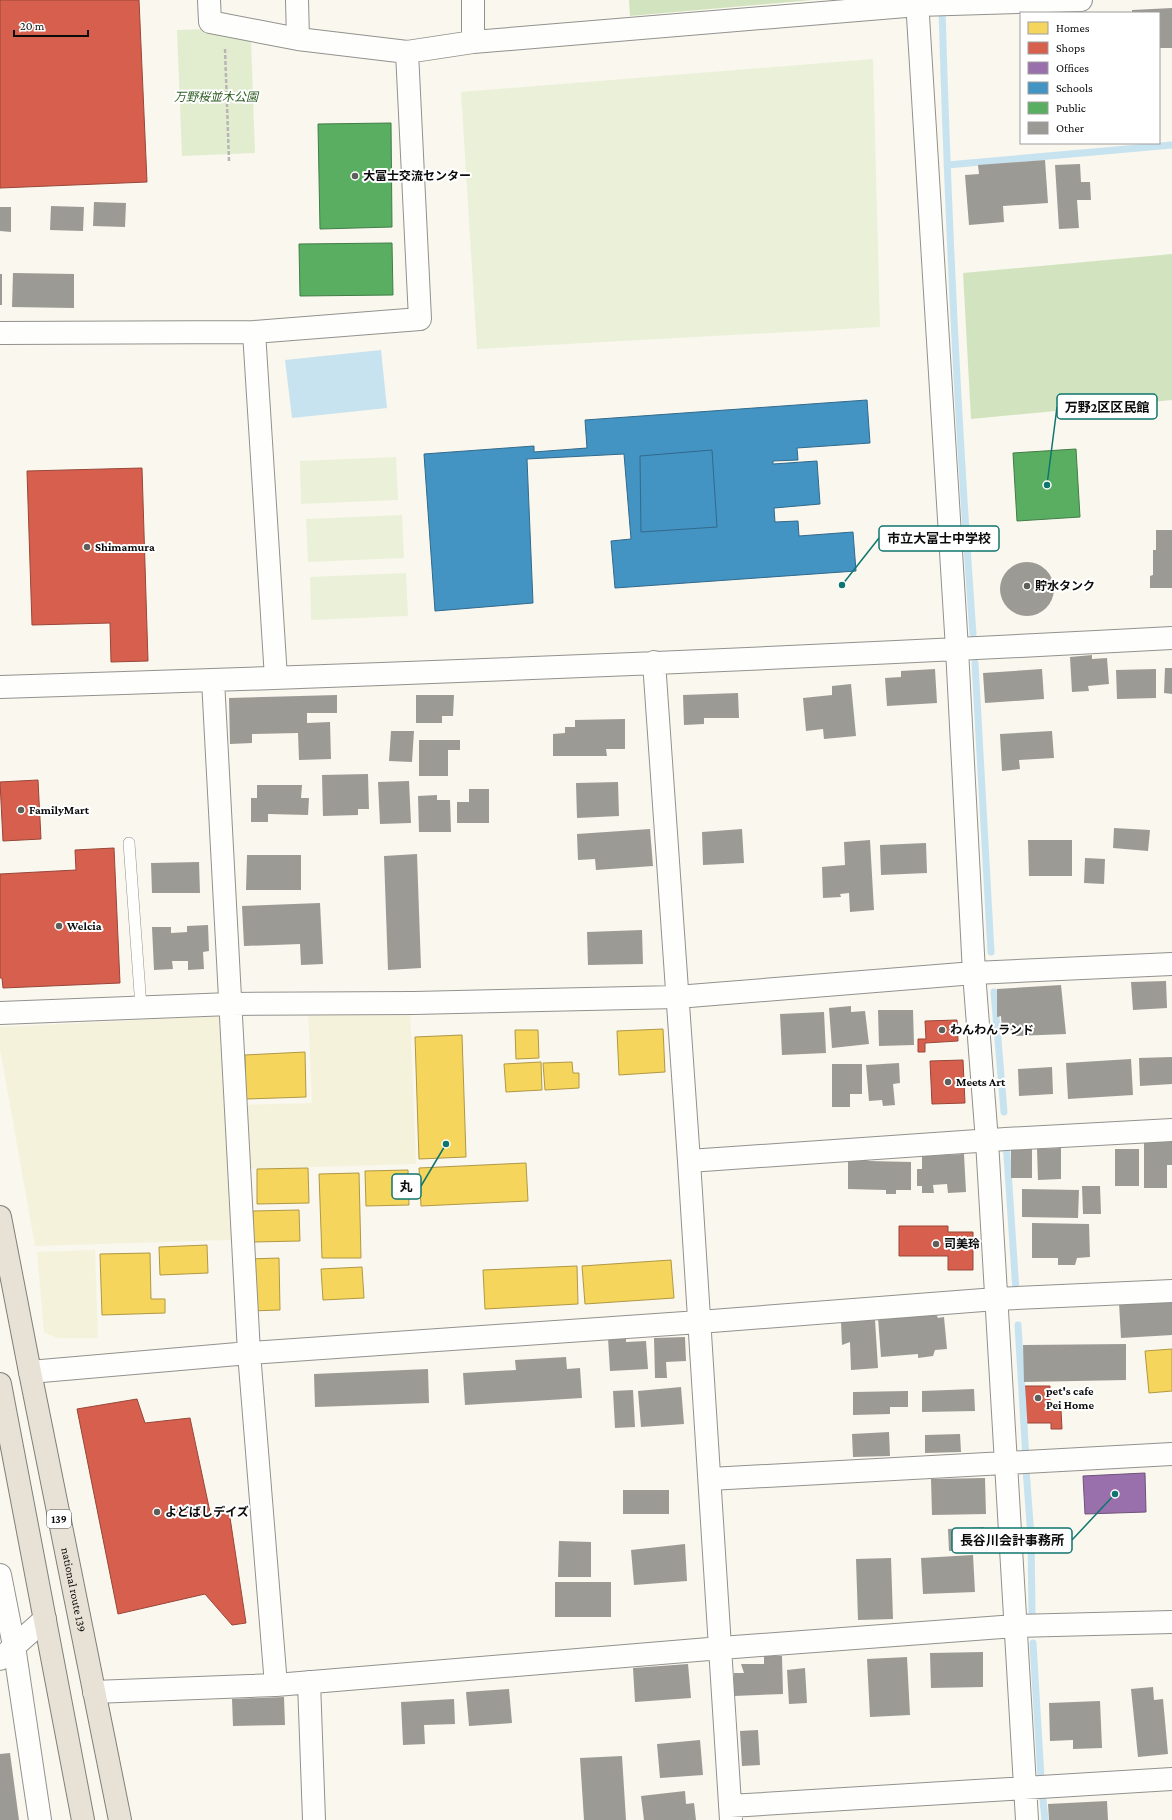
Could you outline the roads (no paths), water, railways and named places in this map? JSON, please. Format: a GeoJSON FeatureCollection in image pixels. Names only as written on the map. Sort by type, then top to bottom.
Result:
{"type":"FeatureCollection","features":[{"type":"Feature","properties":{"kind":"highway","name":"national route 139"},"geometry":{"type":"LineString","coordinates":[[0,1218],[120,1820]]}},
{"type":"Feature","properties":{"kind":"highway"},"geometry":{"type":"LineString","coordinates":[[0,1384],[83,1820]]}},
{"type":"Feature","properties":{"kind":"street"},"geometry":{"type":"LineString","coordinates":[[209,0],[210,22],[298,39],[407,52],[473,42],[918,2],[1081,0]]}},
{"type":"Feature","properties":{"kind":"street"},"geometry":{"type":"LineString","coordinates":[[297,0],[298,39]]}},
{"type":"Feature","properties":{"kind":"street"},"geometry":{"type":"LineString","coordinates":[[473,0],[473,42]]}},
{"type":"Feature","properties":{"kind":"street"},"geometry":{"type":"LineString","coordinates":[[918,2],[957,649],[974,973],[987,1141],[1027,1820]]}},
{"type":"Feature","properties":{"kind":"street"},"geometry":{"type":"LineString","coordinates":[[0,333],[254,332],[420,319],[407,52]]}},
{"type":"Feature","properties":{"kind":"street"},"geometry":{"type":"LineString","coordinates":[[254,332],[276,678]]}},
{"type":"Feature","properties":{"kind":"street"},"geometry":{"type":"LineString","coordinates":[[0,687],[276,678],[957,649],[1172,638]]}},
{"type":"Feature","properties":{"kind":"street"},"geometry":{"type":"LineString","coordinates":[[654,662],[710,1479],[730,1813],[1025,1788],[1172,1779]]}},
{"type":"Feature","properties":{"kind":"street"},"geometry":{"type":"LineString","coordinates":[[213,680],[249,1353],[276,1685]]}},
{"type":"Feature","properties":{"kind":"street"},"geometry":{"type":"LineString","coordinates":[[0,1013],[230,1004],[677,997],[974,973],[1172,964]]}},
{"type":"Feature","properties":{"kind":"street"},"geometry":{"type":"LineString","coordinates":[[689,1161],[1172,1130]]}},
{"type":"Feature","properties":{"kind":"street"},"geometry":{"type":"LineString","coordinates":[[30,1372],[249,1353],[699,1322],[996,1299],[1172,1291]]}},
{"type":"Feature","properties":{"kind":"street"},"geometry":{"type":"LineString","coordinates":[[710,1479],[1172,1454]]}},
{"type":"Feature","properties":{"kind":"street"},"geometry":{"type":"LineString","coordinates":[[0,1575],[7,1652],[40,1820]]}},
{"type":"Feature","properties":{"kind":"street"},"geometry":{"type":"LineString","coordinates":[[7,1652],[45,1619]]}},
{"type":"Feature","properties":{"kind":"street"},"geometry":{"type":"LineString","coordinates":[[94,1692],[276,1685],[721,1648],[1015,1626],[1172,1622]]}},
{"type":"Feature","properties":{"kind":"street"},"geometry":{"type":"LineString","coordinates":[[309,1682],[314,1820]]}},
{"type":"Feature","properties":{"kind":"lane"},"geometry":{"type":"LineString","coordinates":[[129,843],[142,1007]]}},
{"type":"Feature","properties":{"kind":"water"},"geometry":{"type":"Polygon","coordinates":[[[381,350],[387,408],[292,418],[285,360],[381,350]]]}},
{"type":"Feature","properties":{"kind":"waterway"},"geometry":{"type":"LineString","coordinates":[[942,9],[954,322],[973,634]]}},
{"type":"Feature","properties":{"kind":"waterway"},"geometry":{"type":"LineString","coordinates":[[947,165],[1172,145]]}},
{"type":"Feature","properties":{"kind":"waterway"},"geometry":{"type":"LineString","coordinates":[[975,663],[991,952]]}},
{"type":"Feature","properties":{"kind":"waterway"},"geometry":{"type":"LineString","coordinates":[[994,992],[1004,1112]]}},
{"type":"Feature","properties":{"kind":"waterway"},"geometry":{"type":"LineString","coordinates":[[1006,1141],[1016,1291]]}},
{"type":"Feature","properties":{"kind":"waterway"},"geometry":{"type":"LineString","coordinates":[[1018,1325],[1026,1459]]}},
{"type":"Feature","properties":{"kind":"waterway"},"geometry":{"type":"LineString","coordinates":[[1026,1469],[1031,1537],[1032,1614]]}},
{"type":"Feature","properties":{"kind":"waterway"},"geometry":{"type":"LineString","coordinates":[[1033,1643],[1041,1778]]}},
{"type":"Feature","properties":{"kind":"waterway"},"geometry":{"type":"LineString","coordinates":[[1042,1790],[1045,1820]]}},
{"type":"Feature","properties":{"kind":"place","name":"大富士交流センター"},"geometry":{"type":"Point","coordinates":[355,176]}},
{"type":"Feature","properties":{"kind":"place","name":"万野2区区民館"},"geometry":{"type":"Point","coordinates":[1047,485]}},
{"type":"Feature","properties":{"kind":"place","name":"Shimamura"},"geometry":{"type":"Point","coordinates":[87,547]}},
{"type":"Feature","properties":{"kind":"place","name":"市立大富士中学校"},"geometry":{"type":"Point","coordinates":[842,585]}},
{"type":"Feature","properties":{"kind":"place","name":"貯水タンク"},"geometry":{"type":"Point","coordinates":[1027,586]}},
{"type":"Feature","properties":{"kind":"place","name":"FamilyMart"},"geometry":{"type":"Point","coordinates":[21,810]}},
{"type":"Feature","properties":{"kind":"place","name":"Welcia"},"geometry":{"type":"Point","coordinates":[59,926]}},
{"type":"Feature","properties":{"kind":"place","name":"わんわんランド"},"geometry":{"type":"Point","coordinates":[942,1030]}},
{"type":"Feature","properties":{"kind":"place","name":"Meets Art"},"geometry":{"type":"Point","coordinates":[948,1082]}},
{"type":"Feature","properties":{"kind":"place","name":"丸"},"geometry":{"type":"Point","coordinates":[446,1144]}},
{"type":"Feature","properties":{"kind":"place","name":"司美玲"},"geometry":{"type":"Point","coordinates":[936,1244]}},
{"type":"Feature","properties":{"kind":"place","name":"pet's cafe Pei Home"},"geometry":{"type":"Point","coordinates":[1038,1398]}},
{"type":"Feature","properties":{"kind":"place","name":"長谷川会計事務所"},"geometry":{"type":"Point","coordinates":[1115,1494]}},
{"type":"Feature","properties":{"kind":"place","name":"よどばしデイズ"},"geometry":{"type":"Point","coordinates":[157,1512]}},
{"type":"Feature","properties":{"kind":"park label","name":"万野桜並木公園"},"geometry":{"type":"Point","coordinates":[216,97]}}]}
